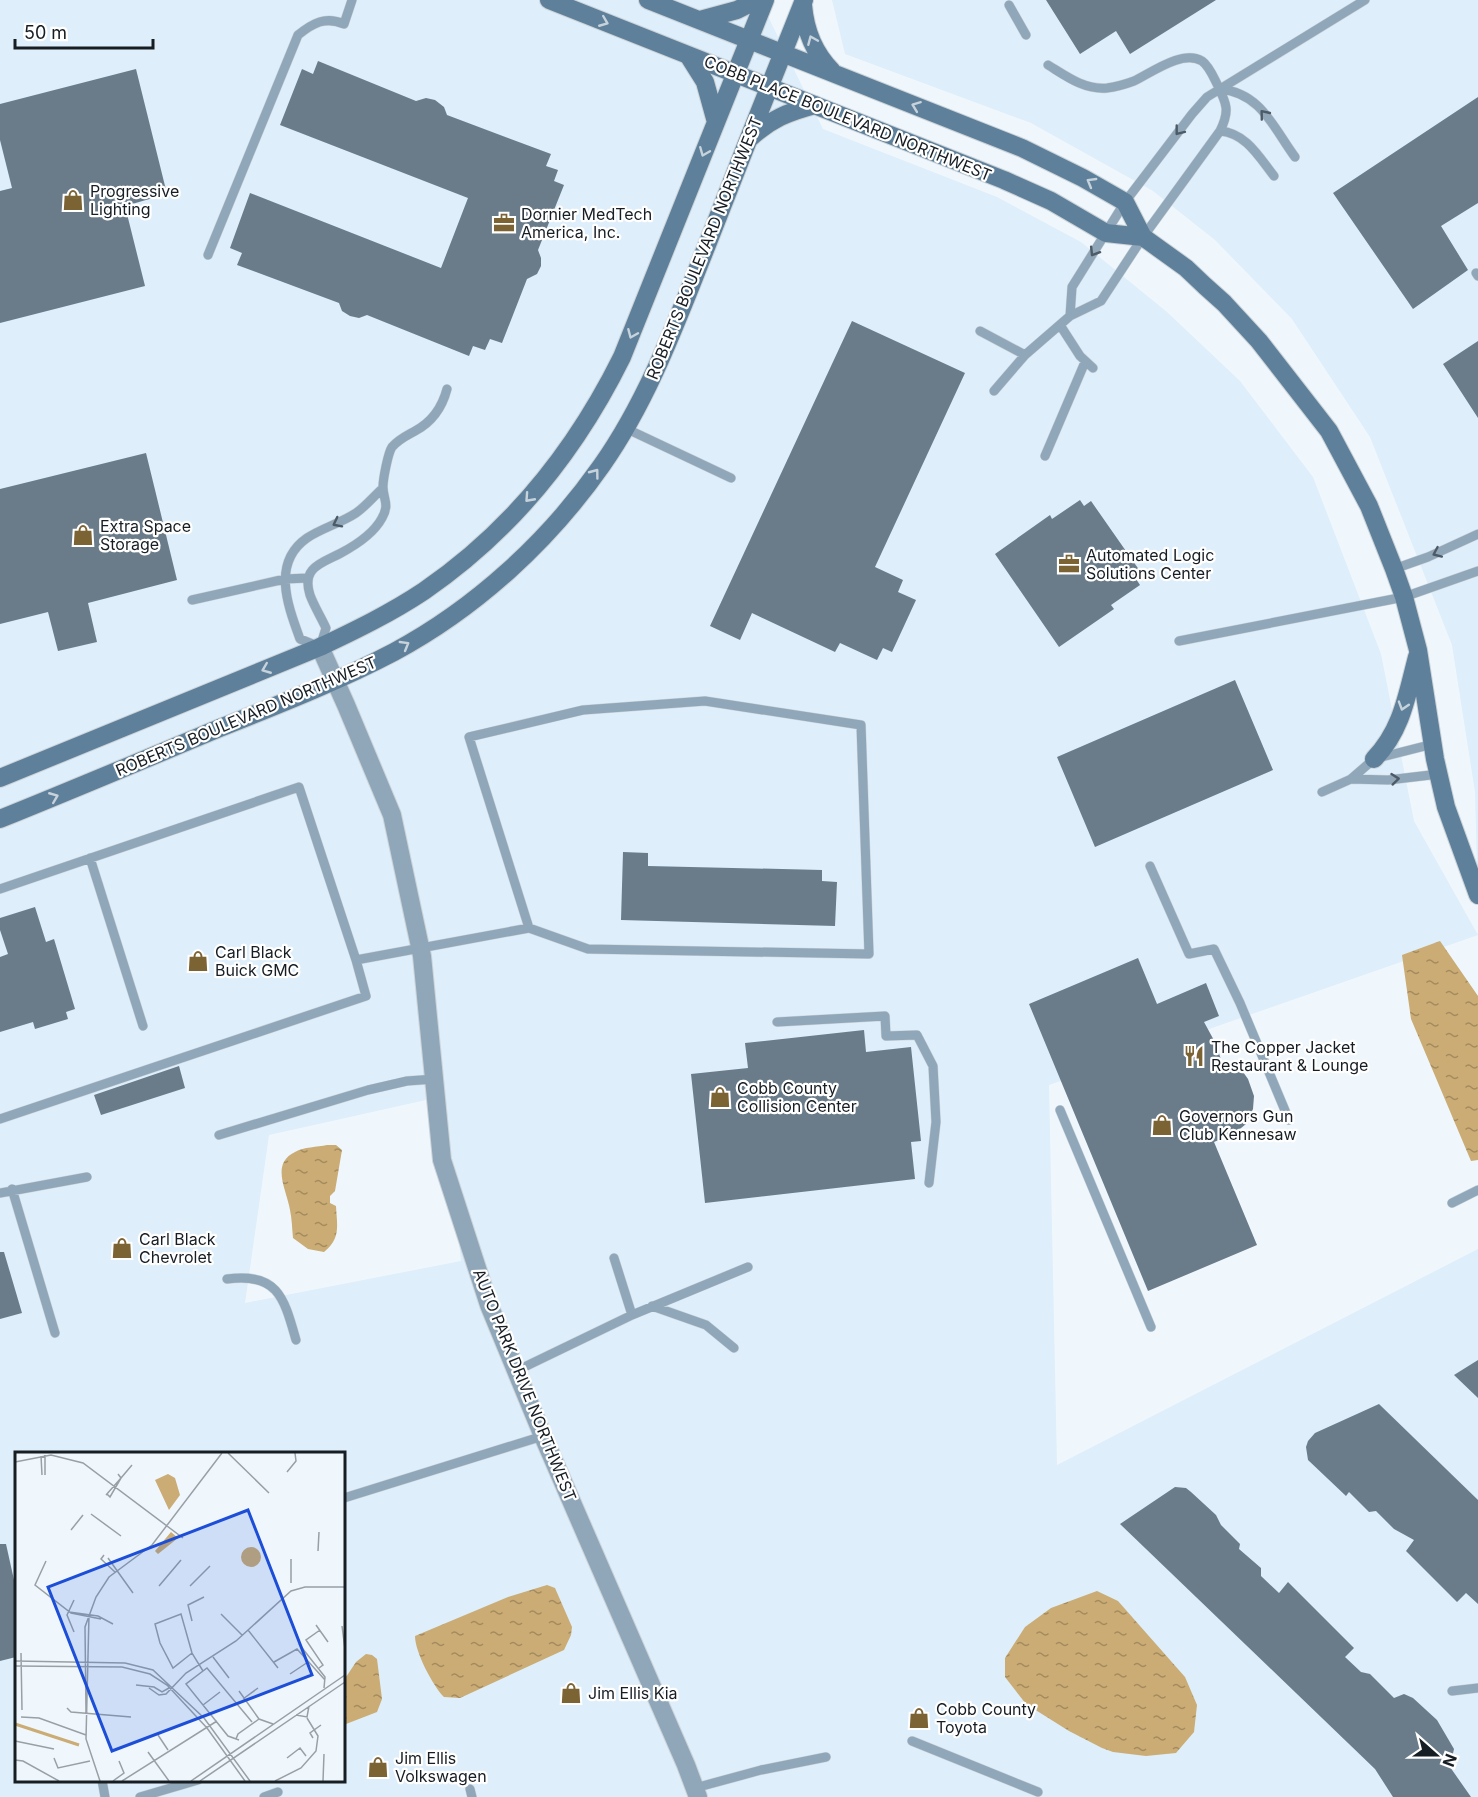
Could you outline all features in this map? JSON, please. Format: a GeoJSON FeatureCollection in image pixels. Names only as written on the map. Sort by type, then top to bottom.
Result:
{"type":"FeatureCollection","features":[{"type":"Feature","properties":{"kind":"street","name":"COBB PLACE BOULEVARD NORTHWEST"},"geometry":{"type":"LineString","coordinates":[[549,0],[1004,180],[1051,201],[1106,233],[1143,237]]}},
{"type":"Feature","properties":{"kind":"street"},"geometry":{"type":"LineString","coordinates":[[648,0],[1022,148],[1125,202]]}},
{"type":"Feature","properties":{"kind":"street"},"geometry":{"type":"LineString","coordinates":[[700,20],[737,10],[757,0]]}},
{"type":"Feature","properties":{"kind":"street","name":"ROBERTS BOULEVARD NORTHWEST"},"geometry":{"type":"LineString","coordinates":[[0,778],[320,647],[386,614],[424,590],[475,551],[515,512],[539,487],[579,432],[622,357],[765,0]]}},
{"type":"Feature","properties":{"kind":"street"},"geometry":{"type":"LineString","coordinates":[[803,2],[810,38],[821,59],[833,73]]}},
{"type":"Feature","properties":{"kind":"street","name":"ROBERTS BOULEVARD NORTHWEST"},"geometry":{"type":"LineString","coordinates":[[0,819],[334,681],[418,638],[470,602],[512,566],[557,521],[603,464],[646,391],[679,317],[803,2]]}},
{"type":"Feature","properties":{"kind":"street"},"geometry":{"type":"LineString","coordinates":[[688,55],[700,72],[708,90],[716,122]]}},
{"type":"Feature","properties":{"kind":"street"},"geometry":{"type":"LineString","coordinates":[[749,139],[763,126],[780,116],[815,105]]}},
{"type":"Feature","properties":{"kind":"street","name":"COBB PLACE BOULEVARD NORTHWEST"},"geometry":{"type":"LineString","coordinates":[[1125,202],[1143,237],[1186,268],[1224,303],[1259,341],[1329,431],[1369,506],[1404,597],[1418,650],[1438,774],[1452,826],[1478,895]]}},
{"type":"Feature","properties":{"kind":"street","name":"AUTO PARK DRIVE NORTHWEST"},"geometry":{"type":"LineString","coordinates":[[320,647],[392,815],[421,947],[442,1160],[489,1305],[543,1436],[682,1754],[696,1793]]}},
{"type":"Feature","properties":{"kind":"street"},"geometry":{"type":"LineString","coordinates":[[1374,759],[1392,738],[1398,724],[1418,650]]}},
{"type":"Feature","properties":{"kind":"lane"},"geometry":{"type":"LineString","coordinates":[[208,255],[298,35],[324,21],[334,20],[344,24],[352,0]]}},
{"type":"Feature","properties":{"kind":"lane"},"geometry":{"type":"LineString","coordinates":[[1070,315],[1072,287],[1125,202],[1192,114],[1207,98],[1220,89],[1365,0]]}},
{"type":"Feature","properties":{"kind":"lane"},"geometry":{"type":"LineString","coordinates":[[1009,5],[1026,35]]}},
{"type":"Feature","properties":{"kind":"lane"},"geometry":{"type":"LineString","coordinates":[[994,391],[1025,355],[1070,315],[1101,301],[1143,237],[1220,131],[1226,119],[1227,108],[1220,89],[1212,73],[1201,61],[1185,58],[1162,66],[1132,82],[1107,88],[1089,87],[1070,79],[1048,65]]}},
{"type":"Feature","properties":{"kind":"lane"},"geometry":{"type":"LineString","coordinates":[[1220,89],[1232,90],[1250,98],[1264,112],[1294,157]]}},
{"type":"Feature","properties":{"kind":"lane"},"geometry":{"type":"LineString","coordinates":[[1220,131],[1240,136],[1252,147],[1274,176]]}},
{"type":"Feature","properties":{"kind":"lane"},"geometry":{"type":"LineString","coordinates":[[1045,456],[1089,365],[1060,325]]}},
{"type":"Feature","properties":{"kind":"lane"},"geometry":{"type":"LineString","coordinates":[[980,332],[1025,355]]}},
{"type":"Feature","properties":{"kind":"lane"},"geometry":{"type":"LineString","coordinates":[[383,488],[357,513],[307,538],[292,554],[285,579],[286,600],[300,639],[320,647],[326,628],[310,594],[308,578],[311,571],[315,566],[341,553],[376,528],[384,516],[387,503],[383,488],[390,450],[400,438],[417,430],[432,419],[443,404],[447,389]]}},
{"type":"Feature","properties":{"kind":"lane"},"geometry":{"type":"LineString","coordinates":[[625,428],[731,478]]}},
{"type":"Feature","properties":{"kind":"lane"},"geometry":{"type":"LineString","coordinates":[[1394,569],[1428,557],[1478,534]]}},
{"type":"Feature","properties":{"kind":"lane"},"geometry":{"type":"LineString","coordinates":[[1179,641],[1404,597],[1478,571]]}},
{"type":"Feature","properties":{"kind":"lane"},"geometry":{"type":"LineString","coordinates":[[192,600],[285,579],[308,578]]}},
{"type":"Feature","properties":{"kind":"lane"},"geometry":{"type":"LineString","coordinates":[[356,960],[529,928],[588,949],[869,954],[861,725],[705,701],[583,710],[469,737],[529,928]]}},
{"type":"Feature","properties":{"kind":"lane"},"geometry":{"type":"LineString","coordinates":[[1322,792],[1351,779],[1374,759],[1433,744]]}},
{"type":"Feature","properties":{"kind":"lane"},"geometry":{"type":"LineString","coordinates":[[1351,779],[1388,780],[1438,774]]}},
{"type":"Feature","properties":{"kind":"lane"},"geometry":{"type":"LineString","coordinates":[[0,889],[299,787],[366,996],[0,1119]]}},
{"type":"Feature","properties":{"kind":"lane"},"geometry":{"type":"LineString","coordinates":[[90,858],[143,1026]]}},
{"type":"Feature","properties":{"kind":"lane"},"geometry":{"type":"LineString","coordinates":[[1150,866],[1189,954],[1214,949],[1240,1003],[1289,1120]]}},
{"type":"Feature","properties":{"kind":"lane"},"geometry":{"type":"LineString","coordinates":[[777,1022],[885,1016],[886,1036],[917,1035],[933,1066],[936,1122],[929,1183]]}},
{"type":"Feature","properties":{"kind":"lane"},"geometry":{"type":"LineString","coordinates":[[219,1135],[368,1090],[407,1081],[435,1079]]}},
{"type":"Feature","properties":{"kind":"lane"},"geometry":{"type":"LineString","coordinates":[[1060,1110],[1151,1327]]}},
{"type":"Feature","properties":{"kind":"lane"},"geometry":{"type":"LineString","coordinates":[[0,1193],[87,1177]]}},
{"type":"Feature","properties":{"kind":"lane"},"geometry":{"type":"LineString","coordinates":[[12,1190],[56,1333]]}},
{"type":"Feature","properties":{"kind":"lane"},"geometry":{"type":"LineString","coordinates":[[1452,1203],[1478,1190]]}},
{"type":"Feature","properties":{"kind":"lane"},"geometry":{"type":"LineString","coordinates":[[614,1258],[632,1315]]}},
{"type":"Feature","properties":{"kind":"lane"},"geometry":{"type":"LineString","coordinates":[[516,1371],[632,1315],[748,1266]]}},
{"type":"Feature","properties":{"kind":"lane"},"geometry":{"type":"LineString","coordinates":[[227,1279],[255,1278],[274,1288],[286,1304],[296,1340]]}},
{"type":"Feature","properties":{"kind":"lane"},"geometry":{"type":"LineString","coordinates":[[652,1306],[706,1325],[734,1348]]}},
{"type":"Feature","properties":{"kind":"lane"},"geometry":{"type":"LineString","coordinates":[[345,1498],[543,1436]]}},
{"type":"Feature","properties":{"kind":"lane"},"geometry":{"type":"LineString","coordinates":[[1452,1690],[1478,1688]]}},
{"type":"Feature","properties":{"kind":"lane"},"geometry":{"type":"LineString","coordinates":[[912,1741],[1038,1792]]}},
{"type":"Feature","properties":{"kind":"lane"},"geometry":{"type":"LineString","coordinates":[[696,1793],[761,1770],[826,1757]]}},
{"type":"Feature","properties":{"kind":"lane"},"geometry":{"type":"LineString","coordinates":[[102,1782],[105,1797]]}},
{"type":"Feature","properties":{"kind":"lane"},"geometry":{"type":"LineString","coordinates":[[140,1797],[191,1782]]}},
{"type":"Feature","properties":{"kind":"lane"},"geometry":{"type":"LineString","coordinates":[[264,1797],[278,1792]]}},
{"type":"Feature","properties":{"kind":"shaded area"},"geometry":{"type":"Polygon","coordinates":[[[0,0],[760,0],[823,129],[997,197],[1081,242],[1167,312],[1240,381],[1313,477],[1381,654],[1414,821],[1478,935],[1049,1085],[1057,1465],[1478,1249],[1478,1797],[0,1797],[0,0]],[[444,1096],[269,1135],[245,1303],[461,1261],[444,1096]]]}},
{"type":"Feature","properties":{"kind":"shaded area"},"geometry":{"type":"Polygon","coordinates":[[[832,0],[1478,0],[1478,903],[1475,792],[1452,645],[1370,437],[1292,319],[1215,240],[1153,191],[1031,123],[845,54],[832,0]]]}},
{"type":"Feature","properties":{"kind":"water"},"geometry":{"type":"Polygon","coordinates":[[[1440,941],[1478,996],[1478,1160],[1471,1161],[1411,1019],[1402,955],[1440,941]]]}},
{"type":"Feature","properties":{"kind":"water"},"geometry":{"type":"Polygon","coordinates":[[[336,1145],[342,1150],[335,1191],[330,1196],[330,1203],[336,1206],[336,1237],[324,1252],[308,1249],[293,1238],[291,1213],[282,1170],[287,1157],[295,1152],[336,1145]]]}},
{"type":"Feature","properties":{"kind":"water"},"geometry":{"type":"Polygon","coordinates":[[[547,1585],[555,1588],[572,1627],[564,1650],[460,1698],[444,1697],[425,1668],[415,1636],[508,1597],[547,1585]]]}},
{"type":"Feature","properties":{"kind":"water"},"geometry":{"type":"Polygon","coordinates":[[[1097,1591],[1118,1601],[1185,1677],[1197,1705],[1194,1732],[1176,1753],[1146,1756],[1113,1752],[1102,1748],[1069,1731],[1026,1704],[1005,1677],[1005,1658],[1025,1627],[1051,1608],[1097,1591]]]}},
{"type":"Feature","properties":{"kind":"water"},"geometry":{"type":"Polygon","coordinates":[[[366,1654],[377,1659],[382,1699],[377,1712],[346,1724],[345,1678],[356,1662],[366,1654]]]}},
{"type":"Feature","properties":{"kind":"building"},"geometry":{"type":"Polygon","coordinates":[[[1046,0],[1216,0],[1130,54],[1116,31],[1080,54],[1046,0]]]}},
{"type":"Feature","properties":{"kind":"building","name":"Dornier MedTech America, Inc."},"geometry":{"type":"Polygon","coordinates":[[[318,61],[416,101],[426,98],[435,100],[444,107],[447,115],[551,154],[546,166],[558,170],[554,181],[564,185],[538,250],[541,266],[537,274],[527,279],[502,343],[490,339],[485,350],[473,346],[469,356],[367,315],[359,318],[350,316],[342,311],[339,303],[237,265],[242,253],[230,248],[250,193],[441,268],[468,198],[280,125],[302,69],[313,74],[318,61]]]}},
{"type":"Feature","properties":{"kind":"building","name":"Progressive Lighting"},"geometry":{"type":"Polygon","coordinates":[[[136,69],[167,194],[125,206],[145,286],[0,323],[0,191],[12,188],[0,140],[0,104],[136,69]]]}},
{"type":"Feature","properties":{"kind":"building"},"geometry":{"type":"Polygon","coordinates":[[[1478,97],[1478,203],[1441,226],[1468,270],[1413,309],[1333,193],[1478,97]]]}},
{"type":"Feature","properties":{"kind":"building"},"geometry":{"type":"Polygon","coordinates":[[[852,321],[965,373],[875,567],[903,580],[898,592],[916,600],[892,652],[883,648],[877,660],[840,643],[835,652],[752,613],[740,640],[710,626],[852,321]]]}},
{"type":"Feature","properties":{"kind":"building"},"geometry":{"type":"Polygon","coordinates":[[[1478,341],[1478,418],[1443,364],[1478,341]]]}},
{"type":"Feature","properties":{"kind":"building","name":"Extra Space Storage"},"geometry":{"type":"Polygon","coordinates":[[[146,453],[177,580],[88,603],[97,642],[58,651],[48,612],[0,624],[0,489],[146,453]]]}},
{"type":"Feature","properties":{"kind":"building","name":"Automated Logic Solutions Center"},"geometry":{"type":"Polygon","coordinates":[[[1080,500],[1084,506],[1091,501],[1142,574],[1136,579],[1140,585],[1111,605],[1114,609],[1059,647],[995,554],[1050,515],[1052,519],[1080,500]]]}},
{"type":"Feature","properties":{"kind":"building"},"geometry":{"type":"Polygon","coordinates":[[[1235,680],[1273,770],[1095,847],[1057,757],[1235,680]]]}},
{"type":"Feature","properties":{"kind":"building"},"geometry":{"type":"Polygon","coordinates":[[[623,852],[648,853],[648,866],[822,870],[822,881],[837,882],[835,926],[621,920],[623,852]]]}},
{"type":"Feature","properties":{"kind":"building"},"geometry":{"type":"Polygon","coordinates":[[[35,907],[46,942],[54,939],[75,1009],[66,1012],[68,1019],[35,1029],[33,1022],[0,1032],[0,957],[8,954],[0,930],[0,918],[35,907]]]}},
{"type":"Feature","properties":{"kind":"building","name":"Governors Gun Club Kennesaw"},"geometry":{"type":"Polygon","coordinates":[[[1138,958],[1157,1004],[1206,983],[1219,1016],[1204,1022],[1216,1044],[1224,1069],[1233,1065],[1243,1072],[1254,1096],[1253,1109],[1246,1124],[1235,1133],[1214,1142],[1257,1245],[1148,1291],[1029,1004],[1138,958]]]}},
{"type":"Feature","properties":{"kind":"building"},"geometry":{"type":"Polygon","coordinates":[[[864,1030],[866,1052],[911,1047],[921,1141],[911,1142],[915,1179],[705,1203],[691,1074],[748,1068],[745,1043],[864,1030]]]}},
{"type":"Feature","properties":{"kind":"building"},"geometry":{"type":"Polygon","coordinates":[[[179,1066],[185,1088],[101,1115],[94,1095],[179,1066]]]}},
{"type":"Feature","properties":{"kind":"building"},"geometry":{"type":"Polygon","coordinates":[[[0,1252],[4,1252],[22,1313],[0,1319],[0,1252]]]}},
{"type":"Feature","properties":{"kind":"building"},"geometry":{"type":"Polygon","coordinates":[[[1478,1360],[1478,1398],[1454,1375],[1478,1360]]]}},
{"type":"Feature","properties":{"kind":"building"},"geometry":{"type":"Polygon","coordinates":[[[1379,1404],[1478,1500],[1478,1604],[1466,1593],[1457,1602],[1406,1551],[1414,1540],[1394,1529],[1376,1511],[1369,1512],[1349,1492],[1346,1496],[1308,1460],[1306,1447],[1315,1433],[1379,1404]]]}},
{"type":"Feature","properties":{"kind":"building"},"geometry":{"type":"Polygon","coordinates":[[[1175,1487],[1186,1488],[1216,1515],[1221,1525],[1240,1544],[1239,1549],[1261,1568],[1261,1576],[1279,1593],[1288,1582],[1354,1648],[1345,1657],[1361,1672],[1370,1674],[1394,1698],[1404,1694],[1413,1698],[1437,1720],[1454,1749],[1450,1767],[1471,1797],[1393,1797],[1375,1769],[1120,1524],[1175,1487]]]}},
{"type":"Feature","properties":{"kind":"building"},"geometry":{"type":"Polygon","coordinates":[[[0,1544],[6,1544],[15,1584],[15,1657],[0,1661],[0,1544]]]}},
{"type":"Feature","properties":{"kind":"place","name":"Progressive Lighting"},"geometry":{"type":"Point","coordinates":[73,200]}},
{"type":"Feature","properties":{"kind":"place","name":"Dornier MedTech America, Inc."},"geometry":{"type":"Point","coordinates":[504,223]}},
{"type":"Feature","properties":{"kind":"place","name":"Extra Space Storage"},"geometry":{"type":"Point","coordinates":[83,535]}},
{"type":"Feature","properties":{"kind":"place","name":"Automated Logic Solutions Center"},"geometry":{"type":"Point","coordinates":[1069,564]}},
{"type":"Feature","properties":{"kind":"place","name":"Carl Black Buick GMC"},"geometry":{"type":"Point","coordinates":[198,961]}},
{"type":"Feature","properties":{"kind":"place","name":"The Copper Jacket Restaurant & Lounge"},"geometry":{"type":"Point","coordinates":[1194,1056]}},
{"type":"Feature","properties":{"kind":"place","name":"Cobb County Collision Center"},"geometry":{"type":"Point","coordinates":[720,1097]}},
{"type":"Feature","properties":{"kind":"place","name":"Governors Gun Club Kennesaw"},"geometry":{"type":"Point","coordinates":[1162,1125]}},
{"type":"Feature","properties":{"kind":"place","name":"Carl Black Chevrolet"},"geometry":{"type":"Point","coordinates":[122,1248]}},
{"type":"Feature","properties":{"kind":"place","name":"Jim Ellis Kia"},"geometry":{"type":"Point","coordinates":[571,1693]}},
{"type":"Feature","properties":{"kind":"place","name":"Cobb County Toyota"},"geometry":{"type":"Point","coordinates":[919,1718]}},
{"type":"Feature","properties":{"kind":"place","name":"Jim Ellis Volkswagen"},"geometry":{"type":"Point","coordinates":[378,1767]}}]}
